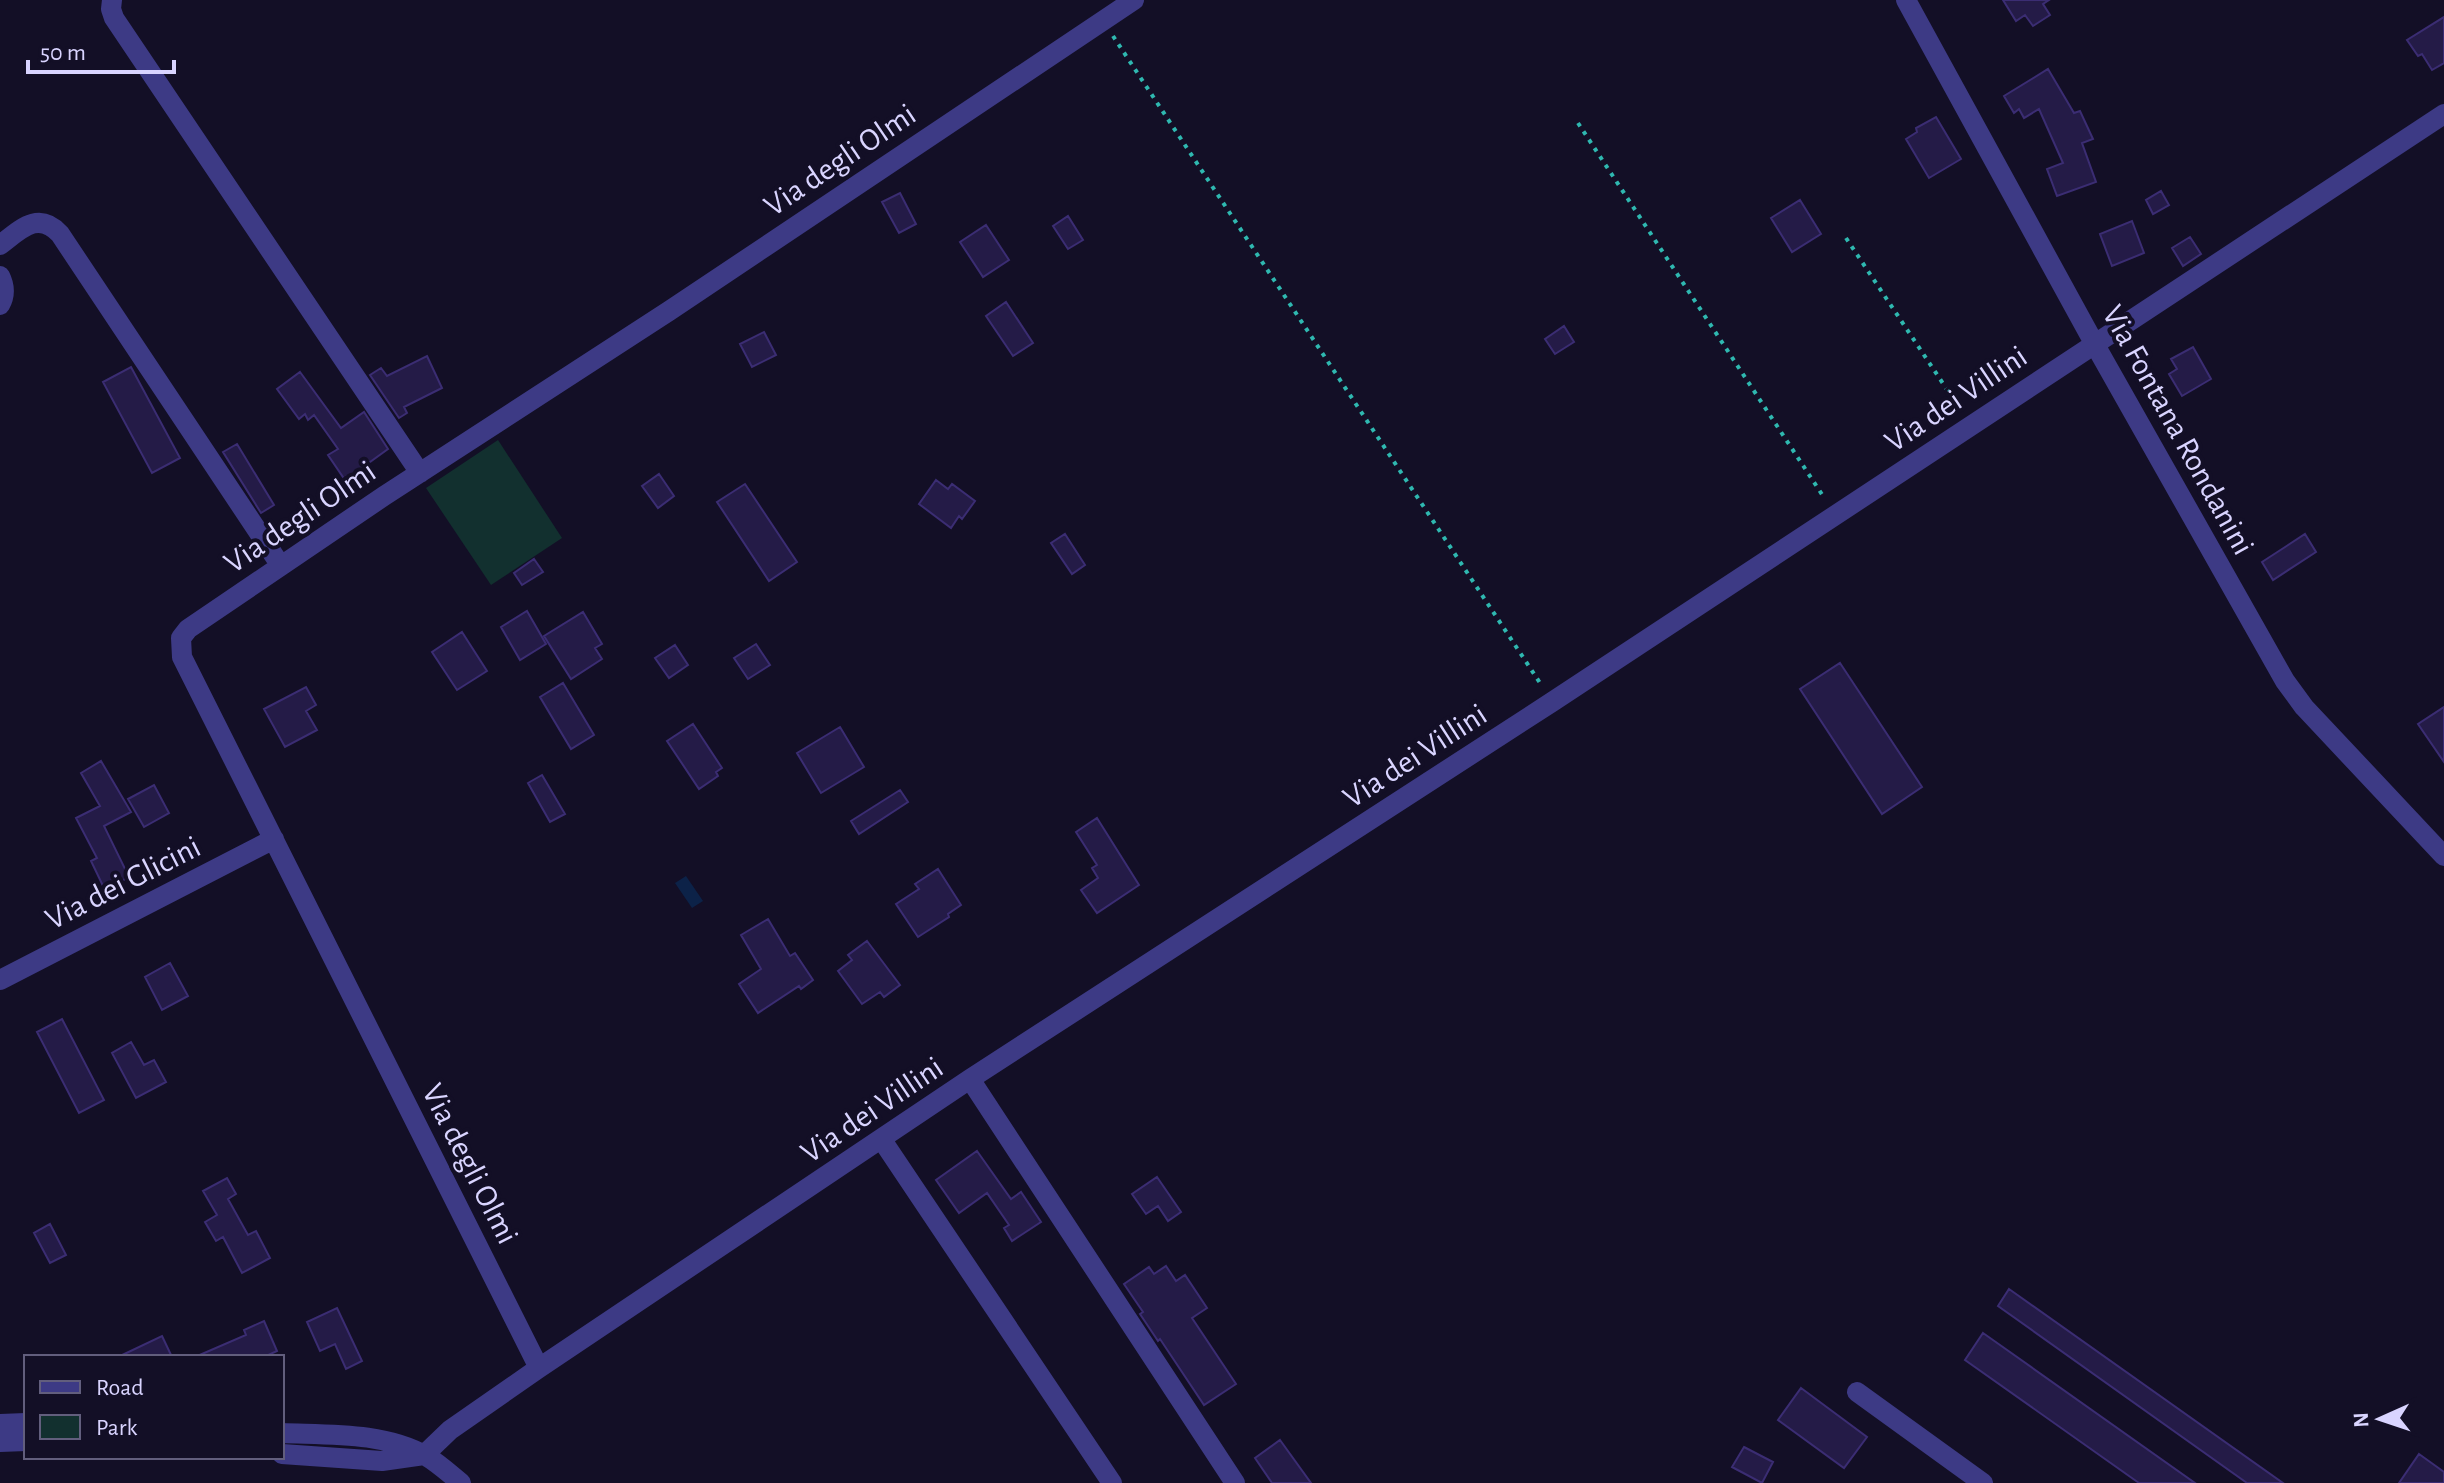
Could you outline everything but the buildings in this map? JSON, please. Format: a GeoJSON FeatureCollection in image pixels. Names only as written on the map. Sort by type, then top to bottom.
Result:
{"type":"FeatureCollection","features":[{"type":"Feature","properties":{"kind":"street"},"geometry":{"type":"LineString","coordinates":[[112,0],[114,18],[420,473]]}},
{"type":"Feature","properties":{"kind":"street","name":"Via degli Olmi"},"geometry":{"type":"LineString","coordinates":[[539,1368],[182,657],[181,638],[185,631],[281,566],[1134,0]]}},
{"type":"Feature","properties":{"kind":"street","name":"Via Fontana Rondanini"},"geometry":{"type":"LineString","coordinates":[[1906,0],[2094,343],[2295,696],[2444,856]]}},
{"type":"Feature","properties":{"kind":"street","name":"Via dei Villini"},"geometry":{"type":"LineString","coordinates":[[424,1455],[450,1430],[539,1368],[970,1079],[1552,702],[2444,114]]}},
{"type":"Feature","properties":{"kind":"street"},"geometry":{"type":"LineString","coordinates":[[0,245],[34,223],[51,226],[60,234],[281,566]]}},
{"type":"Feature","properties":{"kind":"street"},"geometry":{"type":"LineString","coordinates":[[0,276],[4,298],[0,305]]}},
{"type":"Feature","properties":{"kind":"street","name":"Via dei Glicini"},"geometry":{"type":"LineString","coordinates":[[0,980],[274,839]]}},
{"type":"Feature","properties":{"kind":"street"},"geometry":{"type":"LineString","coordinates":[[970,1079],[1235,1483]]}},
{"type":"Feature","properties":{"kind":"street"},"geometry":{"type":"LineString","coordinates":[[882,1140],[1112,1483]]}},
{"type":"Feature","properties":{"kind":"street"},"geometry":{"type":"LineString","coordinates":[[1857,1392],[1983,1483]]}},
{"type":"Feature","properties":{"kind":"street"},"geometry":{"type":"LineString","coordinates":[[0,1424],[24,1423]]}},
{"type":"Feature","properties":{"kind":"street"},"geometry":{"type":"LineString","coordinates":[[284,1433],[357,1437],[398,1443],[424,1455],[461,1483]]}},
{"type":"Feature","properties":{"kind":"street"},"geometry":{"type":"LineString","coordinates":[[0,1442],[24,1441]]}},
{"type":"Feature","properties":{"kind":"street"},"geometry":{"type":"LineString","coordinates":[[284,1454],[370,1461],[424,1455]]}},
{"type":"Feature","properties":{"kind":"path"},"geometry":{"type":"LineString","coordinates":[[1103,21],[1552,702]]}},
{"type":"Feature","properties":{"kind":"path"},"geometry":{"type":"LineString","coordinates":[[1578,123],[1835,515]]}},
{"type":"Feature","properties":{"kind":"path"},"geometry":{"type":"LineString","coordinates":[[1846,238],[1971,425]]}},
{"type":"Feature","properties":{"kind":"green space"},"geometry":{"type":"Polygon","coordinates":[[[498,440],[562,538],[491,585],[426,488],[498,440]]]}},
{"type":"Feature","properties":{"kind":"water"},"geometry":{"type":"Polygon","coordinates":[[[686,876],[703,901],[692,908],[675,883],[686,876]]]}}]}
